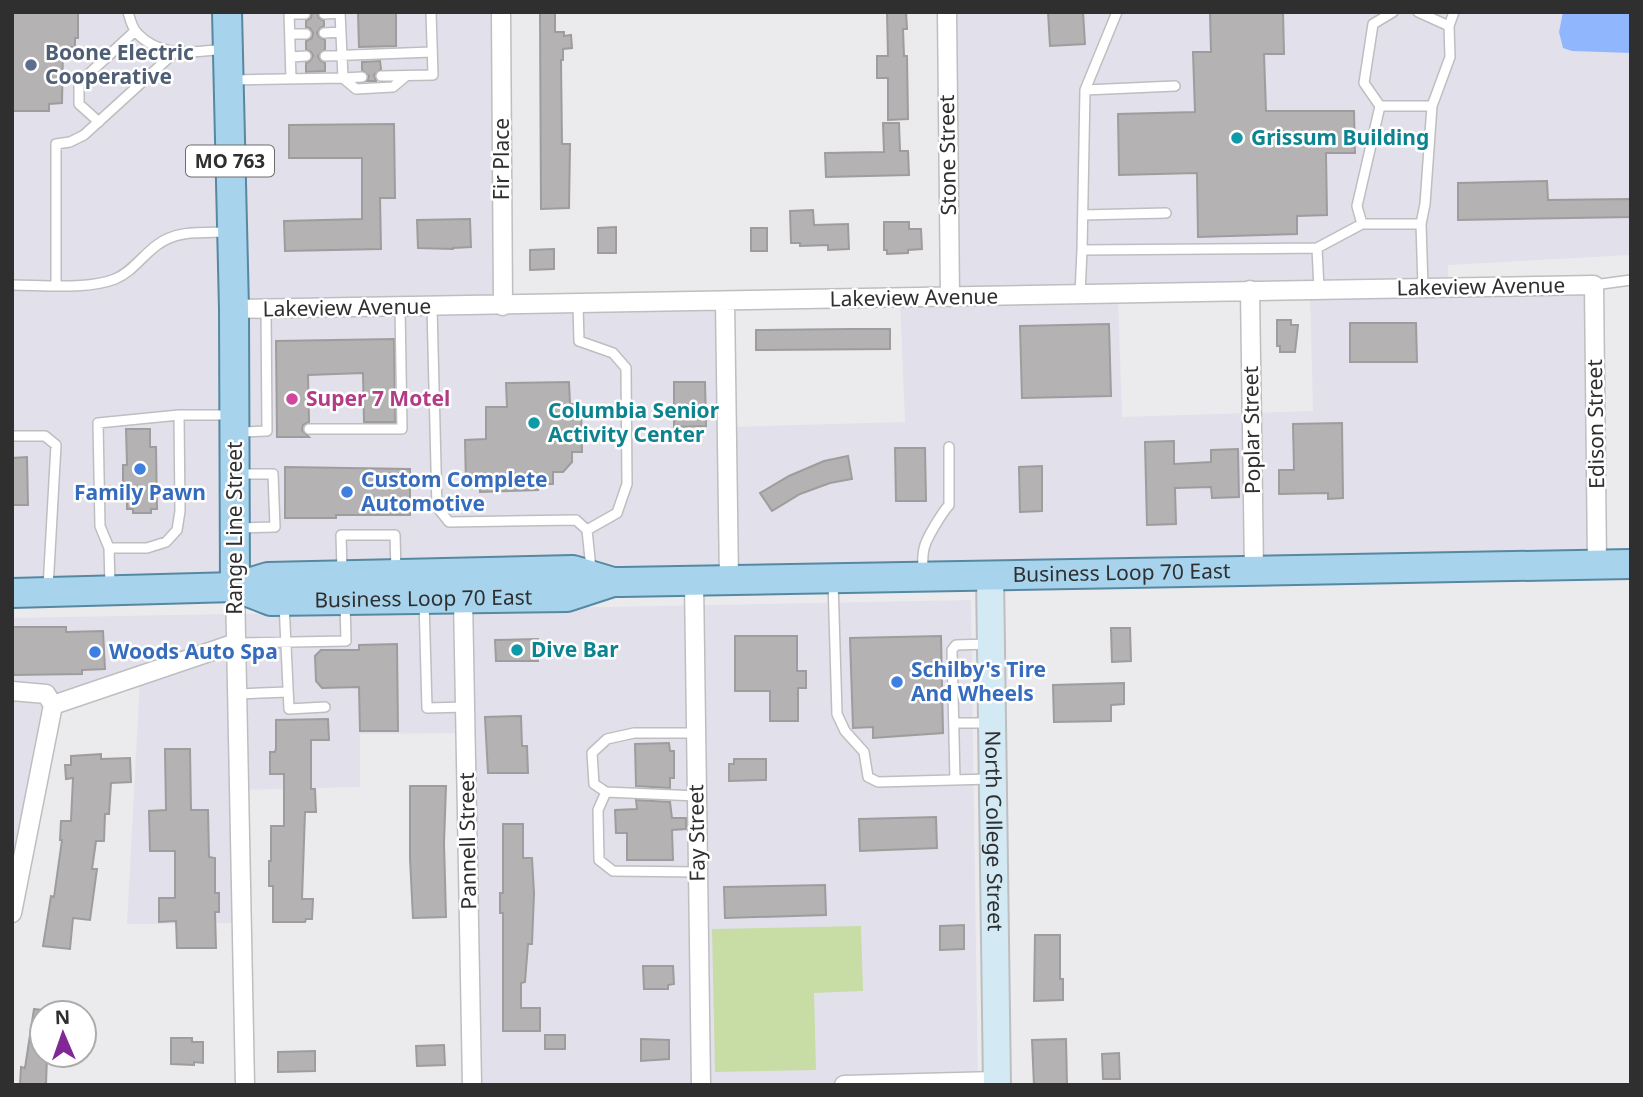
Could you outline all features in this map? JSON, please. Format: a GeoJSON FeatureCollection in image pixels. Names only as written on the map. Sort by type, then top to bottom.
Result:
{"type":"FeatureCollection","features":[{"type":"Feature","properties":{"kind":"main road","name":"Range Line Street"},"geometry":{"type":"LineString","coordinates":[[227,12],[234,309],[235,587]]}},
{"type":"Feature","properties":{"kind":"main road","name":"Business Loop 70 East"},"geometry":{"type":"LineString","coordinates":[[235,587],[271,601],[284,601],[396,574],[572,570],[603,579],[729,581],[1631,564]]}},
{"type":"Feature","properties":{"kind":"main road","name":"North College Street"},"geometry":{"type":"LineString","coordinates":[[990,575],[997,1083]]}},
{"type":"Feature","properties":{"kind":"main road","name":"Business Loop 70 East"},"geometry":{"type":"LineString","coordinates":[[12,593],[235,587],[268,577],[424,599],[568,597],[603,579]]}},
{"type":"Feature","properties":{"kind":"street","name":"Fir Place"},"geometry":{"type":"LineString","coordinates":[[500,12],[503,306]]}},
{"type":"Feature","properties":{"kind":"street","name":"Stone Street"},"geometry":{"type":"LineString","coordinates":[[947,12],[950,298]]}},
{"type":"Feature","properties":{"kind":"street","name":"Lakeview Avenue"},"geometry":{"type":"LineString","coordinates":[[234,309],[1594,285]]}},
{"type":"Feature","properties":{"kind":"street","name":"Edison Street"},"geometry":{"type":"LineString","coordinates":[[1594,285],[1597,564]]}},
{"type":"Feature","properties":{"kind":"street","name":"Poplar Street"},"geometry":{"type":"LineString","coordinates":[[1250,290],[1254,571]]}},
{"type":"Feature","properties":{"kind":"street"},"geometry":{"type":"LineString","coordinates":[[725,301],[729,581]]}},
{"type":"Feature","properties":{"kind":"street","name":"Fay Street"},"geometry":{"type":"LineString","coordinates":[[694,581],[701,1085]]}},
{"type":"Feature","properties":{"kind":"street","name":"Range Line Street"},"geometry":{"type":"LineString","coordinates":[[235,587],[245,1085]]}},
{"type":"Feature","properties":{"kind":"street","name":"Pannell Street"},"geometry":{"type":"LineString","coordinates":[[463,598],[472,1085]]}},
{"type":"Feature","properties":{"kind":"street"},"geometry":{"type":"LineString","coordinates":[[53,705],[236,643]]}},
{"type":"Feature","properties":{"kind":"street"},"geometry":{"type":"LineString","coordinates":[[12,691],[46,694],[53,705],[12,913]]}},
{"type":"Feature","properties":{"kind":"street"},"geometry":{"type":"LineString","coordinates":[[844,1085],[997,1083]]}},
{"type":"Feature","properties":{"kind":"lane"},"geometry":{"type":"LineString","coordinates":[[128,12],[135,32],[174,53],[228,49]]}},
{"type":"Feature","properties":{"kind":"lane"},"geometry":{"type":"LineString","coordinates":[[381,76],[433,75],[431,12]]}},
{"type":"Feature","properties":{"kind":"lane"},"geometry":{"type":"LineString","coordinates":[[1080,294],[1085,90],[1117,12]]}},
{"type":"Feature","properties":{"kind":"lane"},"geometry":{"type":"LineString","coordinates":[[1362,224],[1357,206],[1380,106],[1364,83],[1373,24],[1393,12]]}},
{"type":"Feature","properties":{"kind":"lane"},"geometry":{"type":"LineString","coordinates":[[1418,12],[1448,26]]}},
{"type":"Feature","properties":{"kind":"lane"},"geometry":{"type":"LineString","coordinates":[[1423,287],[1421,223],[1425,204],[1432,106],[1450,57],[1448,26],[1454,12]]}},
{"type":"Feature","properties":{"kind":"lane"},"geometry":{"type":"LineString","coordinates":[[291,79],[289,13],[305,14]]}},
{"type":"Feature","properties":{"kind":"lane"},"geometry":{"type":"LineString","coordinates":[[324,14],[340,13],[343,78],[356,89],[393,88],[406,76]]}},
{"type":"Feature","properties":{"kind":"lane"},"geometry":{"type":"LineString","coordinates":[[99,122],[79,104],[79,83],[135,32]]}},
{"type":"Feature","properties":{"kind":"lane"},"geometry":{"type":"LineString","coordinates":[[324,33],[341,32]]}},
{"type":"Feature","properties":{"kind":"lane"},"geometry":{"type":"LineString","coordinates":[[290,34],[306,34]]}},
{"type":"Feature","properties":{"kind":"lane"},"geometry":{"type":"LineString","coordinates":[[325,56],[432,52]]}},
{"type":"Feature","properties":{"kind":"lane"},"geometry":{"type":"LineString","coordinates":[[56,285],[56,144],[70,142],[84,135],[174,53]]}},
{"type":"Feature","properties":{"kind":"lane"},"geometry":{"type":"LineString","coordinates":[[290,57],[306,57]]}},
{"type":"Feature","properties":{"kind":"lane"},"geometry":{"type":"LineString","coordinates":[[228,80],[362,77]]}},
{"type":"Feature","properties":{"kind":"lane"},"geometry":{"type":"LineString","coordinates":[[1085,90],[1175,86]]}},
{"type":"Feature","properties":{"kind":"lane"},"geometry":{"type":"LineString","coordinates":[[1380,106],[1432,106]]}},
{"type":"Feature","properties":{"kind":"lane"},"geometry":{"type":"LineString","coordinates":[[1083,215],[1166,213]]}},
{"type":"Feature","properties":{"kind":"lane"},"geometry":{"type":"LineString","coordinates":[[1082,250],[1317,248],[1362,224],[1421,223]]}},
{"type":"Feature","properties":{"kind":"lane"},"geometry":{"type":"LineString","coordinates":[[12,285],[102,284],[118,278],[156,245],[170,237],[186,233],[232,232]]}},
{"type":"Feature","properties":{"kind":"lane"},"geometry":{"type":"LineString","coordinates":[[1317,248],[1320,289]]}},
{"type":"Feature","properties":{"kind":"lane"},"geometry":{"type":"LineString","coordinates":[[1594,285],[1631,280]]}},
{"type":"Feature","properties":{"kind":"lane"},"geometry":{"type":"LineString","coordinates":[[578,305],[579,341],[612,353],[626,368],[627,485],[617,513],[587,530]]}},
{"type":"Feature","properties":{"kind":"lane"},"geometry":{"type":"LineString","coordinates":[[309,429],[402,429],[400,307]]}},
{"type":"Feature","properties":{"kind":"lane"},"geometry":{"type":"LineString","coordinates":[[432,307],[437,507],[449,522],[576,520],[587,530],[603,579]]}},
{"type":"Feature","properties":{"kind":"lane"},"geometry":{"type":"LineString","coordinates":[[110,590],[109,548],[100,526],[98,423],[179,415],[272,431],[266,309]]}},
{"type":"Feature","properties":{"kind":"lane"},"geometry":{"type":"LineString","coordinates":[[109,548],[148,548],[166,542],[177,530],[180,511],[179,415]]}},
{"type":"Feature","properties":{"kind":"lane"},"geometry":{"type":"LineString","coordinates":[[12,436],[45,436],[56,444],[47,592]]}},
{"type":"Feature","properties":{"kind":"lane"},"geometry":{"type":"LineString","coordinates":[[923,577],[923,547],[936,528],[939,517],[949,505],[949,447]]}},
{"type":"Feature","properties":{"kind":"lane"},"geometry":{"type":"LineString","coordinates":[[234,474],[273,474],[275,527],[234,528]]}},
{"type":"Feature","properties":{"kind":"lane"},"geometry":{"type":"LineString","coordinates":[[236,643],[346,641],[341,535],[395,535],[396,574]]}},
{"type":"Feature","properties":{"kind":"lane"},"geometry":{"type":"LineString","coordinates":[[833,579],[837,714],[845,731],[864,752],[868,777],[878,782],[993,779]]}},
{"type":"Feature","properties":{"kind":"lane"},"geometry":{"type":"LineString","coordinates":[[424,599],[427,708],[466,707]]}},
{"type":"Feature","properties":{"kind":"lane"},"geometry":{"type":"LineString","coordinates":[[284,601],[289,709],[325,707]]}},
{"type":"Feature","properties":{"kind":"lane"},"geometry":{"type":"LineString","coordinates":[[955,780],[952,650],[961,644],[991,644]]}},
{"type":"Feature","properties":{"kind":"lane"},"geometry":{"type":"LineString","coordinates":[[237,694],[288,692]]}},
{"type":"Feature","properties":{"kind":"lane"},"geometry":{"type":"LineString","coordinates":[[954,723],[992,723]]}},
{"type":"Feature","properties":{"kind":"lane"},"geometry":{"type":"LineString","coordinates":[[696,733],[634,733],[607,739],[592,753],[594,784],[606,792],[697,796]]}},
{"type":"Feature","properties":{"kind":"lane"},"geometry":{"type":"LineString","coordinates":[[606,792],[598,810],[599,860],[613,871],[698,872]]}},
{"type":"Feature","properties":{"kind":"shaded area"},"geometry":{"type":"Polygon","coordinates":[[[12,12],[223,12],[234,587],[12,591],[12,12]]]}},
{"type":"Feature","properties":{"kind":"shaded area"},"geometry":{"type":"Polygon","coordinates":[[[229,12],[499,12],[502,307],[723,303],[726,427],[905,422],[900,301],[1118,296],[1122,417],[1313,411],[1310,292],[1591,287],[1594,561],[236,585],[229,12]]]}},
{"type":"Feature","properties":{"kind":"shaded area"},"geometry":{"type":"Polygon","coordinates":[[[949,12],[1631,12],[1631,255],[1448,265],[1448,285],[953,296],[949,12]]]}},
{"type":"Feature","properties":{"kind":"shaded area"},"geometry":{"type":"Polygon","coordinates":[[[971,600],[978,1085],[477,1085],[476,733],[360,734],[360,787],[241,790],[244,923],[127,924],[140,680],[54,706],[20,853],[12,852],[12,618],[971,600]]]}},
{"type":"Feature","properties":{"kind":"green space"},"geometry":{"type":"Polygon","coordinates":[[[861,926],[863,991],[814,993],[816,1070],[715,1072],[712,929],[861,926]]]}},
{"type":"Feature","properties":{"kind":"water"},"geometry":{"type":"Polygon","coordinates":[[[1563,12],[1631,12],[1631,53],[1572,51],[1563,48],[1559,32],[1563,12]]]}},
{"type":"Feature","properties":{"kind":"building","name":"Boone Electric Cooperative"},"geometry":{"type":"Polygon","coordinates":[[[12,12],[78,12],[78,38],[75,38],[75,47],[63,47],[62,103],[49,104],[49,111],[12,111],[12,12]]]}},
{"type":"Feature","properties":{"kind":"building"},"geometry":{"type":"Polygon","coordinates":[[[312,12],[317,12],[319,18],[324,21],[324,26],[317,33],[325,40],[325,49],[318,56],[325,63],[325,71],[306,72],[306,63],[313,56],[306,49],[306,41],[312,38],[313,33],[306,27],[306,21],[311,18],[312,12]]]}},
{"type":"Feature","properties":{"kind":"building"},"geometry":{"type":"Polygon","coordinates":[[[358,12],[396,12],[396,46],[359,47],[358,12]]]}},
{"type":"Feature","properties":{"kind":"building"},"geometry":{"type":"Polygon","coordinates":[[[540,12],[555,12],[555,32],[564,32],[564,36],[571,35],[572,48],[563,49],[561,60],[562,144],[570,144],[569,208],[541,209],[540,12]]]}},
{"type":"Feature","properties":{"kind":"building"},"geometry":{"type":"Polygon","coordinates":[[[887,12],[906,12],[907,29],[903,29],[904,56],[907,56],[908,119],[888,120],[888,78],[877,78],[877,56],[888,56],[887,12]]]}},
{"type":"Feature","properties":{"kind":"building"},"geometry":{"type":"Polygon","coordinates":[[[1048,12],[1083,12],[1085,44],[1050,46],[1048,12]]]}},
{"type":"Feature","properties":{"kind":"building","name":"Grissum Building"},"geometry":{"type":"Polygon","coordinates":[[[1210,12],[1283,12],[1284,54],[1264,54],[1266,111],[1354,111],[1355,153],[1326,153],[1327,215],[1297,216],[1297,234],[1198,237],[1197,173],[1119,175],[1118,114],[1195,112],[1193,52],[1211,52],[1210,12]]]}},
{"type":"Feature","properties":{"kind":"building"},"geometry":{"type":"Polygon","coordinates":[[[380,61],[381,69],[374,75],[376,81],[367,81],[369,76],[362,70],[362,62],[380,61]]]}},
{"type":"Feature","properties":{"kind":"building"},"geometry":{"type":"Polygon","coordinates":[[[883,123],[899,123],[900,151],[908,151],[909,175],[826,177],[825,153],[884,152],[883,123]]]}},
{"type":"Feature","properties":{"kind":"building"},"geometry":{"type":"Polygon","coordinates":[[[394,124],[395,198],[380,198],[381,249],[285,251],[284,221],[362,219],[362,158],[289,158],[289,125],[394,124]]]}},
{"type":"Feature","properties":{"kind":"building"},"geometry":{"type":"Polygon","coordinates":[[[1547,181],[1548,200],[1631,199],[1631,217],[1458,220],[1458,183],[1547,181]]]}},
{"type":"Feature","properties":{"kind":"building"},"geometry":{"type":"Polygon","coordinates":[[[813,210],[814,225],[848,224],[849,249],[828,250],[828,245],[800,246],[800,243],[791,243],[790,211],[813,210]]]}},
{"type":"Feature","properties":{"kind":"building"},"geometry":{"type":"Polygon","coordinates":[[[470,219],[471,247],[418,248],[417,220],[470,219]]]}},
{"type":"Feature","properties":{"kind":"building"},"geometry":{"type":"Polygon","coordinates":[[[884,222],[909,222],[909,229],[921,229],[922,249],[887,254],[887,250],[884,250],[884,222]]]}},
{"type":"Feature","properties":{"kind":"building"},"geometry":{"type":"Polygon","coordinates":[[[616,227],[616,253],[598,253],[598,228],[616,227]]]}},
{"type":"Feature","properties":{"kind":"building"},"geometry":{"type":"Polygon","coordinates":[[[751,228],[767,228],[767,251],[751,251],[751,228]]]}},
{"type":"Feature","properties":{"kind":"building"},"geometry":{"type":"Polygon","coordinates":[[[554,249],[554,269],[530,270],[530,250],[554,249]]]}},
{"type":"Feature","properties":{"kind":"building"},"geometry":{"type":"Polygon","coordinates":[[[1277,320],[1291,320],[1291,325],[1298,325],[1295,352],[1280,352],[1280,346],[1277,346],[1277,320]]]}},
{"type":"Feature","properties":{"kind":"building"},"geometry":{"type":"Polygon","coordinates":[[[1350,323],[1416,323],[1417,362],[1350,362],[1350,323]]]}},
{"type":"Feature","properties":{"kind":"building"},"geometry":{"type":"Polygon","coordinates":[[[1109,324],[1111,396],[1022,398],[1020,326],[1109,324]]]}},
{"type":"Feature","properties":{"kind":"building"},"geometry":{"type":"Polygon","coordinates":[[[890,329],[890,349],[756,350],[756,330],[890,329]]]}},
{"type":"Feature","properties":{"kind":"building","name":"Super 7 Motel"},"geometry":{"type":"Polygon","coordinates":[[[394,339],[395,422],[364,422],[363,373],[308,375],[309,422],[303,425],[302,430],[309,437],[277,437],[276,341],[394,339]]]}},
{"type":"Feature","properties":{"kind":"building","name":"Columbia Senior Activity Center"},"geometry":{"type":"Polygon","coordinates":[[[569,382],[570,404],[581,404],[582,452],[572,452],[572,462],[563,472],[553,472],[553,484],[538,484],[538,490],[480,492],[480,486],[466,486],[465,440],[486,439],[486,407],[507,407],[506,383],[569,382]]]}},
{"type":"Feature","properties":{"kind":"building"},"geometry":{"type":"Polygon","coordinates":[[[674,382],[705,382],[706,426],[674,427],[674,382]]]}},
{"type":"Feature","properties":{"kind":"building"},"geometry":{"type":"Polygon","coordinates":[[[1342,423],[1343,498],[1328,499],[1328,493],[1279,494],[1279,470],[1294,470],[1293,424],[1342,423]]]}},
{"type":"Feature","properties":{"kind":"building","name":"Family Pawn"},"geometry":{"type":"Polygon","coordinates":[[[126,429],[150,429],[150,447],[156,447],[157,509],[151,509],[151,513],[133,513],[133,509],[127,509],[127,484],[123,484],[123,465],[127,465],[126,429]]]}},
{"type":"Feature","properties":{"kind":"building"},"geometry":{"type":"Polygon","coordinates":[[[1174,441],[1174,464],[1211,462],[1211,450],[1238,449],[1239,497],[1212,498],[1211,487],[1175,488],[1176,524],[1147,525],[1145,442],[1174,441]]]}},
{"type":"Feature","properties":{"kind":"building"},"geometry":{"type":"Polygon","coordinates":[[[895,448],[925,448],[926,501],[896,501],[895,448]]]}},
{"type":"Feature","properties":{"kind":"building"},"geometry":{"type":"Polygon","coordinates":[[[848,456],[852,479],[830,483],[800,494],[772,511],[760,493],[789,476],[824,461],[848,456]]]}},
{"type":"Feature","properties":{"kind":"building"},"geometry":{"type":"Polygon","coordinates":[[[27,457],[28,505],[12,505],[12,458],[27,457]]]}},
{"type":"Feature","properties":{"kind":"building"},"geometry":{"type":"Polygon","coordinates":[[[1042,466],[1042,511],[1020,512],[1019,467],[1042,466]]]}},
{"type":"Feature","properties":{"kind":"building","name":"Custom Complete Automotive"},"geometry":{"type":"Polygon","coordinates":[[[285,467],[410,469],[410,515],[285,518],[285,467]]]}},
{"type":"Feature","properties":{"kind":"building"},"geometry":{"type":"Polygon","coordinates":[[[12,627],[66,627],[66,632],[103,631],[105,669],[82,670],[82,674],[12,675],[12,627]]]}},
{"type":"Feature","properties":{"kind":"building"},"geometry":{"type":"Polygon","coordinates":[[[1111,628],[1130,628],[1131,661],[1112,662],[1111,628]]]}},
{"type":"Feature","properties":{"kind":"building"},"geometry":{"type":"Polygon","coordinates":[[[735,636],[797,636],[797,671],[806,671],[806,688],[798,688],[798,721],[770,721],[770,691],[735,691],[735,636]]]}},
{"type":"Feature","properties":{"kind":"building","name":"Schilby's Tire And Wheels"},"geometry":{"type":"Polygon","coordinates":[[[941,636],[943,733],[873,738],[873,727],[853,728],[850,638],[941,636]]]}},
{"type":"Feature","properties":{"kind":"building","name":"Dive Bar"},"geometry":{"type":"Polygon","coordinates":[[[538,639],[538,661],[496,661],[495,640],[538,639]]]}},
{"type":"Feature","properties":{"kind":"building"},"geometry":{"type":"Polygon","coordinates":[[[397,644],[398,731],[360,731],[359,687],[322,688],[316,681],[315,656],[321,650],[359,650],[359,645],[397,644]]]}},
{"type":"Feature","properties":{"kind":"building"},"geometry":{"type":"Polygon","coordinates":[[[1124,683],[1124,704],[1111,705],[1111,721],[1054,722],[1053,685],[1124,683]]]}},
{"type":"Feature","properties":{"kind":"building"},"geometry":{"type":"Polygon","coordinates":[[[521,716],[522,746],[527,746],[528,773],[488,773],[485,717],[521,716]]]}},
{"type":"Feature","properties":{"kind":"building"},"geometry":{"type":"Polygon","coordinates":[[[328,719],[329,740],[311,740],[311,789],[315,789],[316,812],[305,812],[302,899],[313,899],[312,919],[306,919],[305,922],[273,922],[273,886],[269,886],[271,826],[284,826],[284,774],[270,774],[270,752],[275,752],[276,748],[276,720],[328,719]]]}},
{"type":"Feature","properties":{"kind":"building"},"geometry":{"type":"Polygon","coordinates":[[[669,743],[670,751],[674,751],[674,778],[670,778],[670,788],[636,786],[635,744],[669,743]]]}},
{"type":"Feature","properties":{"kind":"building"},"geometry":{"type":"Polygon","coordinates":[[[165,749],[190,749],[191,810],[208,810],[209,857],[215,858],[215,893],[219,893],[219,912],[215,912],[216,948],[177,948],[176,921],[159,922],[159,898],[175,898],[175,851],[150,851],[149,811],[166,810],[165,749]]]}},
{"type":"Feature","properties":{"kind":"building"},"geometry":{"type":"Polygon","coordinates":[[[101,754],[101,759],[130,758],[131,782],[111,783],[109,814],[105,814],[104,841],[96,841],[92,869],[97,869],[90,920],[73,918],[70,949],[43,946],[51,896],[54,897],[62,840],[61,821],[71,821],[73,778],[66,779],[65,765],[71,765],[71,756],[101,754]]]}},
{"type":"Feature","properties":{"kind":"building"},"geometry":{"type":"Polygon","coordinates":[[[734,759],[766,759],[766,780],[729,781],[729,764],[734,764],[734,759]]]}},
{"type":"Feature","properties":{"kind":"building"},"geometry":{"type":"Polygon","coordinates":[[[410,786],[446,786],[446,917],[413,918],[410,786]]]}},
{"type":"Feature","properties":{"kind":"building"},"geometry":{"type":"Polygon","coordinates":[[[636,800],[670,802],[672,818],[686,818],[686,829],[672,830],[673,860],[627,860],[627,833],[616,833],[615,810],[637,809],[636,800]]]}},
{"type":"Feature","properties":{"kind":"building"},"geometry":{"type":"Polygon","coordinates":[[[936,817],[937,848],[860,851],[859,819],[936,817]]]}},
{"type":"Feature","properties":{"kind":"building"},"geometry":{"type":"Polygon","coordinates":[[[503,824],[523,824],[523,858],[532,858],[532,944],[528,944],[525,982],[521,983],[521,1008],[540,1008],[540,1031],[503,1031],[503,913],[500,913],[500,893],[503,893],[503,824]]]}},
{"type":"Feature","properties":{"kind":"building"},"geometry":{"type":"Polygon","coordinates":[[[825,885],[826,915],[725,918],[724,887],[825,885]]]}},
{"type":"Feature","properties":{"kind":"building"},"geometry":{"type":"Polygon","coordinates":[[[964,925],[964,949],[940,950],[940,926],[964,925]]]}},
{"type":"Feature","properties":{"kind":"building"},"geometry":{"type":"Polygon","coordinates":[[[1035,935],[1060,935],[1063,1000],[1034,1001],[1035,935]]]}},
{"type":"Feature","properties":{"kind":"building"},"geometry":{"type":"Polygon","coordinates":[[[643,966],[673,966],[674,984],[668,985],[668,989],[644,989],[643,966]]]}},
{"type":"Feature","properties":{"kind":"building"},"geometry":{"type":"Polygon","coordinates":[[[545,1035],[565,1035],[565,1049],[545,1049],[545,1035]]]}},
{"type":"Feature","properties":{"kind":"building"},"geometry":{"type":"Polygon","coordinates":[[[171,1038],[192,1038],[192,1042],[203,1042],[203,1063],[171,1064],[171,1038]]]}},
{"type":"Feature","properties":{"kind":"building"},"geometry":{"type":"Polygon","coordinates":[[[641,1039],[669,1040],[669,1059],[641,1061],[641,1039]]]}},
{"type":"Feature","properties":{"kind":"building"},"geometry":{"type":"Polygon","coordinates":[[[1066,1039],[1067,1085],[1034,1085],[1032,1040],[1066,1039]]]}},
{"type":"Feature","properties":{"kind":"building"},"geometry":{"type":"Polygon","coordinates":[[[444,1045],[445,1065],[417,1066],[416,1046],[444,1045]]]}},
{"type":"Feature","properties":{"kind":"building"},"geometry":{"type":"Polygon","coordinates":[[[28,1048],[28,1069],[47,1069],[46,1085],[20,1085],[21,1067],[25,1068],[28,1048]]]}},
{"type":"Feature","properties":{"kind":"building"},"geometry":{"type":"Polygon","coordinates":[[[315,1051],[315,1071],[278,1072],[278,1052],[315,1051]]]}},
{"type":"Feature","properties":{"kind":"building"},"geometry":{"type":"Polygon","coordinates":[[[1119,1053],[1120,1079],[1103,1079],[1102,1054],[1119,1053]]]}},
{"type":"Feature","properties":{"kind":"place","name":"Boone Electric Cooperative"},"geometry":{"type":"Point","coordinates":[31,65]}},
{"type":"Feature","properties":{"kind":"place","name":"Grissum Building"},"geometry":{"type":"Point","coordinates":[1237,138]}},
{"type":"Feature","properties":{"kind":"place","name":"Super 7 Motel"},"geometry":{"type":"Point","coordinates":[292,399]}},
{"type":"Feature","properties":{"kind":"place","name":"Columbia Senior Activity Center"},"geometry":{"type":"Point","coordinates":[534,423]}},
{"type":"Feature","properties":{"kind":"place","name":"Family Pawn"},"geometry":{"type":"Point","coordinates":[140,469]}},
{"type":"Feature","properties":{"kind":"place","name":"Custom Complete Automotive"},"geometry":{"type":"Point","coordinates":[347,492]}},
{"type":"Feature","properties":{"kind":"place","name":"Dive Bar"},"geometry":{"type":"Point","coordinates":[517,650]}},
{"type":"Feature","properties":{"kind":"place","name":"Woods Auto Spa"},"geometry":{"type":"Point","coordinates":[95,652]}},
{"type":"Feature","properties":{"kind":"place","name":"Schilby's Tire And Wheels"},"geometry":{"type":"Point","coordinates":[897,682]}}]}
